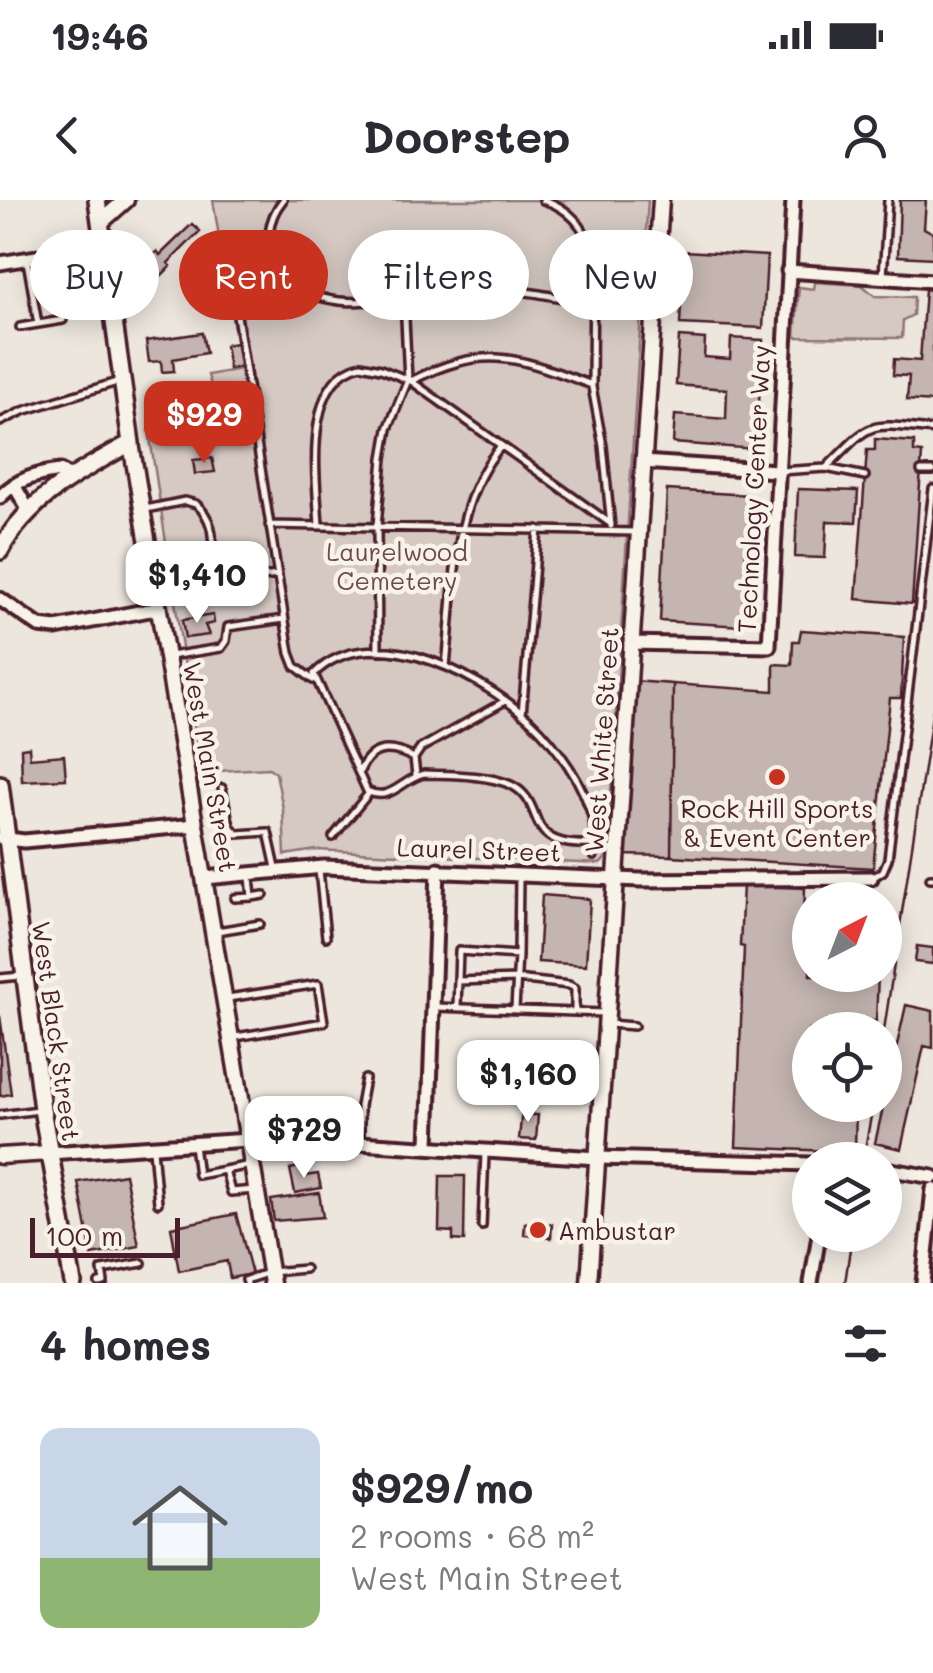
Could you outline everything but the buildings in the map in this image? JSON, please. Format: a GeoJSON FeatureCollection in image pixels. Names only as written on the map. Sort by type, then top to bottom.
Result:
{"type":"FeatureCollection","features":[{"type":"Feature","properties":{"kind":"main road","name":"West Main Street"},"geometry":{"type":"LineString","coordinates":[[97,200],[101,230]]}},
{"type":"Feature","properties":{"kind":"main road","name":"West Main Street"},"geometry":{"type":"LineString","coordinates":[[115,320],[131,442]]}},
{"type":"Feature","properties":{"kind":"main road"},"geometry":{"type":"LineString","coordinates":[[0,551],[29,512],[71,478],[131,442]]}},
{"type":"Feature","properties":{"kind":"main road","name":"West Black Street"},"geometry":{"type":"LineString","coordinates":[[0,784],[42,1109],[73,1283]]}},
{"type":"Feature","properties":{"kind":"street"},"geometry":{"type":"LineString","coordinates":[[100,223],[126,200]]}},
{"type":"Feature","properties":{"kind":"street","name":"West White Street"},"geometry":{"type":"LineString","coordinates":[[589,1283],[661,200]]}},
{"type":"Feature","properties":{"kind":"street","name":"Technology Center Way"},"geometry":{"type":"LineString","coordinates":[[630,642],[770,646],[793,200]]}},
{"type":"Feature","properties":{"kind":"street"},"geometry":{"type":"LineString","coordinates":[[0,263],[30,258]]}},
{"type":"Feature","properties":{"kind":"street"},"geometry":{"type":"LineString","coordinates":[[788,271],[933,281]]}},
{"type":"Feature","properties":{"kind":"street","name":"West Main Street"},"geometry":{"type":"LineString","coordinates":[[131,442],[271,1278]]}},
{"type":"Feature","properties":{"kind":"street"},"geometry":{"type":"LineString","coordinates":[[644,462],[778,471]]}},
{"type":"Feature","properties":{"kind":"street"},"geometry":{"type":"LineString","coordinates":[[0,497],[31,476],[60,471],[71,478]]}},
{"type":"Feature","properties":{"kind":"street"},"geometry":{"type":"LineString","coordinates":[[14,485],[29,512]]}},
{"type":"Feature","properties":{"kind":"street"},"geometry":{"type":"LineString","coordinates":[[0,599],[40,626],[56,628],[160,608]]}},
{"type":"Feature","properties":{"kind":"street"},"geometry":{"type":"LineString","coordinates":[[4,838],[55,839],[196,825]]}},
{"type":"Feature","properties":{"kind":"street","name":"Laurel Street"},"geometry":{"type":"LineString","coordinates":[[205,878],[319,868],[438,869],[614,878],[872,878]]}},
{"type":"Feature","properties":{"kind":"street"},"geometry":{"type":"LineString","coordinates":[[428,1145],[438,869]]}},
{"type":"Feature","properties":{"kind":"street"},"geometry":{"type":"LineString","coordinates":[[0,1156],[248,1139],[360,1141],[598,1158],[792,1163]]}},
{"type":"Feature","properties":{"kind":"street"},"geometry":{"type":"LineString","coordinates":[[902,1172],[933,1177]]}},
{"type":"Feature","properties":{"kind":"street"},"geometry":{"type":"LineString","coordinates":[[922,1283],[933,1188]]}},
{"type":"Feature","properties":{"kind":"street"},"geometry":{"type":"LineString","coordinates":[[811,1283],[816,1252]]}},
{"type":"Feature","properties":{"kind":"lane"},"geometry":{"type":"LineString","coordinates":[[269,230],[282,200]]}},
{"type":"Feature","properties":{"kind":"lane"},"geometry":{"type":"LineString","coordinates":[[543,200],[567,212],[584,230]]}},
{"type":"Feature","properties":{"kind":"lane"},"geometry":{"type":"LineString","coordinates":[[883,276],[888,200]]}},
{"type":"Feature","properties":{"kind":"lane"},"geometry":{"type":"LineString","coordinates":[[27,258],[38,324]]}},
{"type":"Feature","properties":{"kind":"lane"},"geometry":{"type":"LineString","coordinates":[[20,326],[63,320]]}},
{"type":"Feature","properties":{"kind":"lane"},"geometry":{"type":"LineString","coordinates":[[238,320],[292,661],[315,682],[370,793]]}},
{"type":"Feature","properties":{"kind":"lane"},"geometry":{"type":"LineString","coordinates":[[378,651],[377,526],[384,444],[409,380],[405,320]]}},
{"type":"Feature","properties":{"kind":"lane"},"geometry":{"type":"LineString","coordinates":[[592,320],[592,385],[611,527]]}},
{"type":"Feature","properties":{"kind":"lane"},"geometry":{"type":"LineString","coordinates":[[409,380],[457,361],[498,356],[530,362],[592,385]]}},
{"type":"Feature","properties":{"kind":"lane"},"geometry":{"type":"LineString","coordinates":[[319,526],[317,427],[331,386],[345,372],[360,365],[409,380],[611,527]]}},
{"type":"Feature","properties":{"kind":"lane"},"geometry":{"type":"LineString","coordinates":[[0,422],[123,380]]}},
{"type":"Feature","properties":{"kind":"lane"},"geometry":{"type":"LineString","coordinates":[[826,468],[859,434],[880,424],[933,430]]}},
{"type":"Feature","properties":{"kind":"lane"},"geometry":{"type":"LineString","coordinates":[[446,666],[463,527],[476,483],[501,446]]}},
{"type":"Feature","properties":{"kind":"lane"},"geometry":{"type":"LineString","coordinates":[[842,471],[846,449]]}},
{"type":"Feature","properties":{"kind":"lane"},"geometry":{"type":"LineString","coordinates":[[778,471],[826,468],[865,473]]}},
{"type":"Feature","properties":{"kind":"lane"},"geometry":{"type":"LineString","coordinates":[[921,471],[933,471]]}},
{"type":"Feature","properties":{"kind":"lane"},"geometry":{"type":"LineString","coordinates":[[872,878],[883,871],[888,859],[933,489]]}},
{"type":"Feature","properties":{"kind":"lane"},"geometry":{"type":"LineString","coordinates":[[142,509],[185,501],[196,504],[208,520],[213,562],[218,572],[236,580],[278,575]]}},
{"type":"Feature","properties":{"kind":"lane"},"geometry":{"type":"LineString","coordinates":[[269,525],[611,527],[638,532]]}},
{"type":"Feature","properties":{"kind":"lane"},"geometry":{"type":"LineString","coordinates":[[522,714],[538,529]]}},
{"type":"Feature","properties":{"kind":"lane"},"geometry":{"type":"LineString","coordinates":[[167,656],[221,648],[228,626],[284,618]]}},
{"type":"Feature","properties":{"kind":"lane"},"geometry":{"type":"LineString","coordinates":[[315,682],[314,674],[332,661],[378,651],[404,653],[446,666],[506,701],[551,743],[574,776],[589,807],[594,856]]}},
{"type":"Feature","properties":{"kind":"lane"},"geometry":{"type":"LineString","coordinates":[[416,776],[414,758],[426,745],[506,701]]}},
{"type":"Feature","properties":{"kind":"lane"},"geometry":{"type":"LineString","coordinates":[[360,774],[364,762],[380,750],[397,749],[414,758]]}},
{"type":"Feature","properties":{"kind":"lane"},"geometry":{"type":"LineString","coordinates":[[370,793],[388,794],[416,776],[435,774],[510,785],[522,793],[539,825],[552,839],[570,845],[594,844]]}},
{"type":"Feature","properties":{"kind":"lane"},"geometry":{"type":"LineString","coordinates":[[222,788],[230,826],[236,834],[268,832],[276,871]]}},
{"type":"Feature","properties":{"kind":"lane"},"geometry":{"type":"LineString","coordinates":[[333,837],[370,793]]}},
{"type":"Feature","properties":{"kind":"lane"},"geometry":{"type":"LineString","coordinates":[[319,868],[326,937]]}},
{"type":"Feature","properties":{"kind":"lane"},"geometry":{"type":"LineString","coordinates":[[515,1009],[520,872]]}},
{"type":"Feature","properties":{"kind":"lane"},"geometry":{"type":"LineString","coordinates":[[250,874],[252,896]]}},
{"type":"Feature","properties":{"kind":"lane"},"geometry":{"type":"LineString","coordinates":[[235,898],[264,896]]}},
{"type":"Feature","properties":{"kind":"lane"},"geometry":{"type":"LineString","coordinates":[[214,931],[260,924]]}},
{"type":"Feature","properties":{"kind":"lane"},"geometry":{"type":"LineString","coordinates":[[456,1006],[459,951],[518,955]]}},
{"type":"Feature","properties":{"kind":"lane"},"geometry":{"type":"LineString","coordinates":[[0,978],[24,976]]}},
{"type":"Feature","properties":{"kind":"lane"},"geometry":{"type":"LineString","coordinates":[[458,981],[516,980],[570,985],[575,988],[576,1012]]}},
{"type":"Feature","properties":{"kind":"lane"},"geometry":{"type":"LineString","coordinates":[[225,998],[318,984],[324,1022],[232,1038]]}},
{"type":"Feature","properties":{"kind":"lane"},"geometry":{"type":"LineString","coordinates":[[434,1007],[576,1012],[634,1026]]}},
{"type":"Feature","properties":{"kind":"lane"},"geometry":{"type":"LineString","coordinates":[[360,1141],[360,1106],[366,1079]]}},
{"type":"Feature","properties":{"kind":"lane"},"geometry":{"type":"LineString","coordinates":[[0,1115],[42,1109]]}},
{"type":"Feature","properties":{"kind":"lane"},"geometry":{"type":"LineString","coordinates":[[194,1142],[198,1175],[252,1165]]}},
{"type":"Feature","properties":{"kind":"lane"},"geometry":{"type":"LineString","coordinates":[[152,1146],[158,1203]]}},
{"type":"Feature","properties":{"kind":"lane"},"geometry":{"type":"LineString","coordinates":[[482,1226],[485,1151]]}},
{"type":"Feature","properties":{"kind":"lane"},"geometry":{"type":"LineString","coordinates":[[226,1170],[230,1192],[256,1190]]}},
{"type":"Feature","properties":{"kind":"lane"},"geometry":{"type":"LineString","coordinates":[[99,1283],[104,1282],[102,1270],[142,1263]]}},
{"type":"Feature","properties":{"kind":"lane"},"geometry":{"type":"LineString","coordinates":[[246,1283],[305,1268]]}},
{"type":"Feature","properties":{"kind":"green space","name":"Laurelwood Cemetery"},"geometry":{"type":"Polygon","coordinates":[[[213,200],[648,200],[646,230],[549,230],[549,320],[641,320],[607,857],[600,864],[316,850],[285,855],[283,809],[276,773],[269,768],[201,772],[149,431],[221,421],[208,375],[241,369],[233,320],[328,320],[328,230],[218,230],[213,200]]]}},
{"type":"Feature","properties":{"kind":"green space"},"geometry":{"type":"Polygon","coordinates":[[[815,282],[862,285],[875,296],[914,297],[913,315],[903,320],[902,338],[795,337],[799,287],[814,289],[815,282]]]}},
{"type":"Feature","properties":{"kind":"railway"},"geometry":{"type":"LineString","coordinates":[[887,1012],[933,709]]}},
{"type":"Feature","properties":{"kind":"railway"},"geometry":{"type":"LineString","coordinates":[[866,1142],[870,1122]]}},
{"type":"Feature","properties":{"kind":"railway"},"geometry":{"type":"LineString","coordinates":[[845,1283],[850,1252]]}},
{"type":"Feature","properties":{"kind":"place","name":"Rock Hill Sports & Event Center"},"geometry":{"type":"Point","coordinates":[777,777]}},
{"type":"Feature","properties":{"kind":"place","name":"Ambustar"},"geometry":{"type":"Point","coordinates":[538,1230]}}]}
